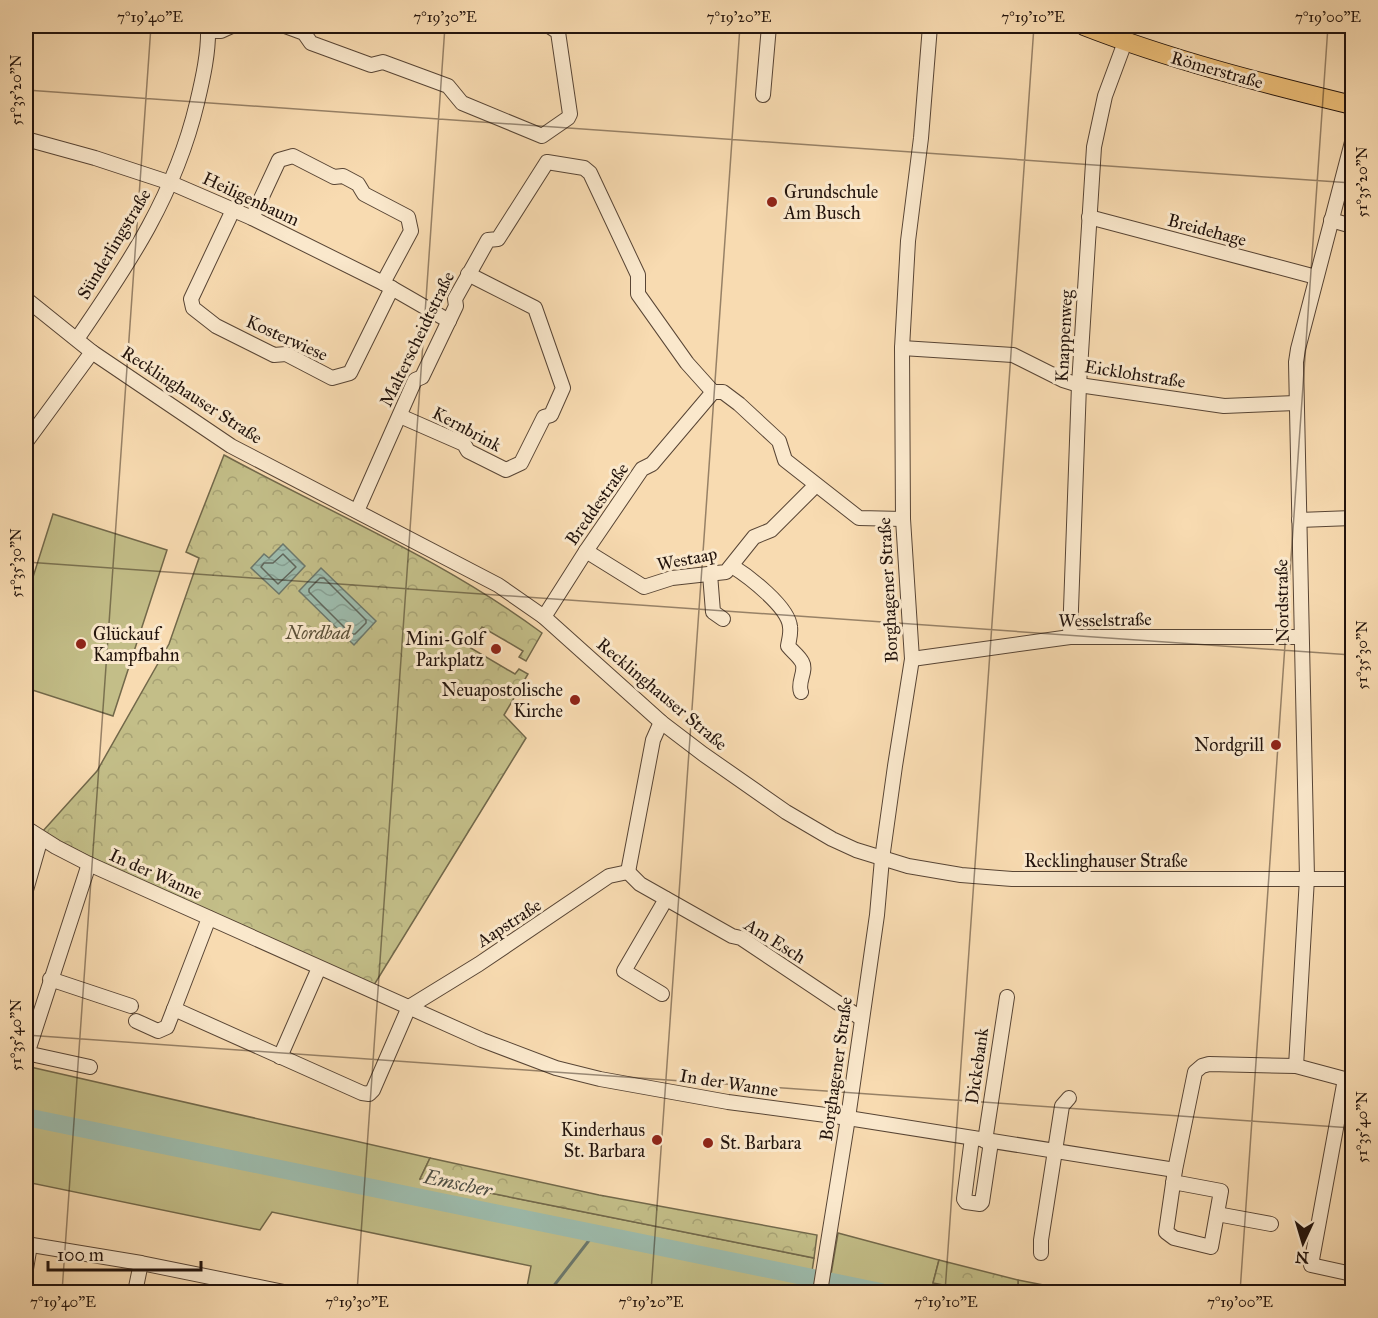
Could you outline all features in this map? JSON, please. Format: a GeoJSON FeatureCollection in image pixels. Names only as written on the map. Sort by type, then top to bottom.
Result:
{"type":"FeatureCollection","features":[{"type":"Feature","properties":{"kind":"main road","name":"Römerstraße"},"geometry":{"type":"LineString","coordinates":[[1084,26],[1125,42],[1193,63],[1353,105]]}},
{"type":"Feature","properties":{"kind":"street"},"geometry":{"type":"LineString","coordinates":[[208,28],[221,31],[232,26]]}},
{"type":"Feature","properties":{"kind":"street"},"geometry":{"type":"LineString","coordinates":[[285,26],[304,33],[311,43],[371,65],[383,62],[448,86],[462,102],[542,136],[568,118],[570,114],[558,32],[549,26]]}},
{"type":"Feature","properties":{"kind":"street"},"geometry":{"type":"LineString","coordinates":[[763,95],[769,26]]}},
{"type":"Feature","properties":{"kind":"street","name":"Borghagener Straße"},"geometry":{"type":"LineString","coordinates":[[820,1293],[848,1118],[877,915],[882,859],[912,659],[903,519],[902,348],[908,241],[921,138],[930,26]]}},
{"type":"Feature","properties":{"kind":"street","name":"Sünderlingstraße"},"geometry":{"type":"LineString","coordinates":[[76,339],[141,242],[171,183],[193,120],[202,81],[208,28]]}},
{"type":"Feature","properties":{"kind":"street","name":"Knappenweg"},"geometry":{"type":"LineString","coordinates":[[1070,637],[1079,385],[1094,147],[1105,96],[1125,42]]}},
{"type":"Feature","properties":{"kind":"street","name":"Heiligenbaum"},"geometry":{"type":"LineString","coordinates":[[26,140],[94,158],[171,183],[252,218],[388,286],[449,321]]}},
{"type":"Feature","properties":{"kind":"street","name":"Nordstraße"},"geometry":{"type":"LineString","coordinates":[[1296,1066],[1307,878],[1296,403],[1298,349],[1353,142]]}},
{"type":"Feature","properties":{"kind":"street","name":"Kosterwiese"},"geometry":{"type":"LineString","coordinates":[[233,210],[191,299],[193,308],[216,326],[274,355],[286,354],[332,378],[350,373],[411,231],[408,217],[364,194],[358,184],[343,177],[334,177],[294,156],[279,160],[252,218]]}},
{"type":"Feature","properties":{"kind":"street","name":"Malterscheidtstraße"},"geometry":{"type":"LineString","coordinates":[[357,511],[415,380],[422,377],[456,306],[454,300],[468,274],[488,240],[498,239],[543,165],[548,162],[584,168],[590,173],[638,275],[638,294],[687,363],[713,392]]}},
{"type":"Feature","properties":{"kind":"street","name":"Breidehage"},"geometry":{"type":"LineString","coordinates":[[1089,217],[1316,277]]}},
{"type":"Feature","properties":{"kind":"street"},"geometry":{"type":"LineString","coordinates":[[1331,220],[1353,226]]}},
{"type":"Feature","properties":{"kind":"street","name":"Kernbrink"},"geometry":{"type":"LineString","coordinates":[[400,416],[464,444],[468,451],[506,470],[521,463],[544,417],[551,415],[563,388],[535,308],[468,274]]}},
{"type":"Feature","properties":{"kind":"street","name":"Recklinghauser Straße"},"geometry":{"type":"LineString","coordinates":[[26,299],[92,352],[231,446],[476,572],[544,617],[661,722],[786,812],[832,839],[882,859],[908,866],[961,875],[1012,879],[1353,879]]}},
{"type":"Feature","properties":{"kind":"street","name":"Eicklohstraße"},"geometry":{"type":"LineString","coordinates":[[902,348],[1013,355],[1063,380],[1079,385],[1224,406],[1296,403]]}},
{"type":"Feature","properties":{"kind":"street"},"geometry":{"type":"LineString","coordinates":[[26,442],[92,352]]}},
{"type":"Feature","properties":{"kind":"street"},"geometry":{"type":"LineString","coordinates":[[713,392],[723,392],[739,404],[779,441],[785,460],[859,518],[903,519]]}},
{"type":"Feature","properties":{"kind":"street","name":"Breddestraße"},"geometry":{"type":"LineString","coordinates":[[544,617],[642,470],[652,464],[713,392]]}},
{"type":"Feature","properties":{"kind":"street","name":"Westaap"},"geometry":{"type":"LineString","coordinates":[[586,551],[644,587],[672,578],[726,572],[754,537],[771,530],[816,485]]}},
{"type":"Feature","properties":{"kind":"street"},"geometry":{"type":"LineString","coordinates":[[1299,520],[1353,518]]}},
{"type":"Feature","properties":{"kind":"street","name":"Westaap"},"geometry":{"type":"LineString","coordinates":[[732,566],[779,606],[791,625],[788,646],[802,662],[804,669],[799,686],[801,692]]}},
{"type":"Feature","properties":{"kind":"street"},"geometry":{"type":"LineString","coordinates":[[710,574],[713,612],[723,619]]}},
{"type":"Feature","properties":{"kind":"street","name":"Wesselstraße"},"geometry":{"type":"LineString","coordinates":[[912,659],[1070,637],[1301,637]]}},
{"type":"Feature","properties":{"kind":"street"},"geometry":{"type":"LineString","coordinates":[[628,872],[653,740],[661,722]]}},
{"type":"Feature","properties":{"kind":"street","name":"In der Wanne"},"geometry":{"type":"LineString","coordinates":[[26,828],[88,864],[482,1040],[556,1068],[600,1080],[728,1102],[1055,1150],[1174,1176],[1221,1191],[1217,1214]]}},
{"type":"Feature","properties":{"kind":"street"},"geometry":{"type":"LineString","coordinates":[[26,890],[41,838]]}},
{"type":"Feature","properties":{"kind":"street","name":"In der Wanne"},"geometry":{"type":"LineString","coordinates":[[88,864],[26,1054],[90,1067]]}},
{"type":"Feature","properties":{"kind":"street","name":"Am Esch"},"geometry":{"type":"LineString","coordinates":[[628,872],[640,884],[732,936],[741,938],[862,1018]]}},
{"type":"Feature","properties":{"kind":"street","name":"Aapstraße"},"geometry":{"type":"LineString","coordinates":[[409,1007],[479,964],[609,876],[628,872]]}},
{"type":"Feature","properties":{"kind":"street"},"geometry":{"type":"LineString","coordinates":[[662,994],[624,971],[666,899]]}},
{"type":"Feature","properties":{"kind":"street","name":"In der Wanne"},"geometry":{"type":"LineString","coordinates":[[136,1021],[158,1030],[167,1027],[208,918]]}},
{"type":"Feature","properties":{"kind":"street"},"geometry":{"type":"LineString","coordinates":[[280,1057],[319,968]]}},
{"type":"Feature","properties":{"kind":"street"},"geometry":{"type":"LineString","coordinates":[[50,979],[131,1006]]}},
{"type":"Feature","properties":{"kind":"street","name":"Dickebank"},"geometry":{"type":"LineString","coordinates":[[983,1140],[1007,997]]}},
{"type":"Feature","properties":{"kind":"street"},"geometry":{"type":"LineString","coordinates":[[174,1009],[362,1093],[369,1094],[373,1090],[409,1007]]}},
{"type":"Feature","properties":{"kind":"street"},"geometry":{"type":"LineString","coordinates":[[1271,1224],[1217,1214],[1211,1246],[1174,1238],[1166,1232],[1174,1176],[1195,1072],[1202,1066],[1209,1064],[1296,1066],[1349,1080],[1311,1265],[1353,1274]]}},
{"type":"Feature","properties":{"kind":"street"},"geometry":{"type":"LineString","coordinates":[[1041,1253],[1062,1106],[1069,1098]]}},
{"type":"Feature","properties":{"kind":"street"},"geometry":{"type":"LineString","coordinates":[[26,1269],[28,1245],[141,1263],[244,1288],[284,1293]]}},
{"type":"Feature","properties":{"kind":"street"},"geometry":{"type":"LineString","coordinates":[[135,1293],[141,1263]]}},
{"type":"Feature","properties":{"kind":"green space","name":"Nordbad"},"geometry":{"type":"Polygon","coordinates":[[[224,455],[427,560],[505,607],[542,633],[526,661],[519,657],[523,651],[482,627],[469,647],[515,674],[519,669],[528,674],[504,715],[526,738],[374,985],[90,857],[42,832],[97,771],[169,644],[199,558],[186,552],[224,455]]]}},
{"type":"Feature","properties":{"kind":"green space","name":"Glückauf Kampfbahn"},"geometry":{"type":"Polygon","coordinates":[[[53,514],[167,550],[113,716],[26,688],[26,599],[53,514]]]}},
{"type":"Feature","properties":{"kind":"green space"},"geometry":{"type":"Polygon","coordinates":[[[26,1066],[430,1158],[420,1179],[814,1258],[809,1292],[526,1292],[531,1266],[272,1212],[260,1230],[26,1182],[26,1066]]]}},
{"type":"Feature","properties":{"kind":"green space"},"geometry":{"type":"Polygon","coordinates":[[[430,1158],[599,1195],[817,1235],[814,1258],[420,1179],[430,1158]]]}},
{"type":"Feature","properties":{"kind":"green space"},"geometry":{"type":"Polygon","coordinates":[[[838,1233],[939,1260],[933,1283],[979,1292],[828,1292],[838,1233]]]}},
{"type":"Feature","properties":{"kind":"green space"},"geometry":{"type":"Polygon","coordinates":[[[939,1260],[1018,1280],[1018,1292],[979,1292],[933,1283],[939,1260]]]}},
{"type":"Feature","properties":{"kind":"green space"},"geometry":{"type":"Polygon","coordinates":[[[1018,1280],[1079,1292],[1018,1292],[1018,1280]]]}},
{"type":"Feature","properties":{"kind":"water"},"geometry":{"type":"Polygon","coordinates":[[[283,544],[305,566],[279,594],[251,568],[264,554],[269,558],[283,544]]]}},
{"type":"Feature","properties":{"kind":"water"},"geometry":{"type":"Polygon","coordinates":[[[321,568],[376,621],[354,645],[299,591],[321,568]]]}},
{"type":"Feature","properties":{"kind":"waterway","name":"Emscher"},"geometry":{"type":"LineString","coordinates":[[26,1117],[881,1292]]}},
{"type":"Feature","properties":{"kind":"waterway"},"geometry":{"type":"LineString","coordinates":[[549,1292],[594,1234]]}},
{"type":"Feature","properties":{"kind":"place","name":"Grundschule Am Busch"},"geometry":{"type":"Point","coordinates":[772,202]}},
{"type":"Feature","properties":{"kind":"place","name":"Glückauf Kampfbahn"},"geometry":{"type":"Point","coordinates":[81,644]}},
{"type":"Feature","properties":{"kind":"place","name":"Mini-Golf Parkplatz"},"geometry":{"type":"Point","coordinates":[496,649]}},
{"type":"Feature","properties":{"kind":"place","name":"Neuapostolische Kirche"},"geometry":{"type":"Point","coordinates":[575,700]}},
{"type":"Feature","properties":{"kind":"place","name":"Nordgrill"},"geometry":{"type":"Point","coordinates":[1276,745]}},
{"type":"Feature","properties":{"kind":"place","name":"Kinderhaus St. Barbara"},"geometry":{"type":"Point","coordinates":[657,1140]}},
{"type":"Feature","properties":{"kind":"place","name":"St. Barbara"},"geometry":{"type":"Point","coordinates":[708,1143]}}]}
